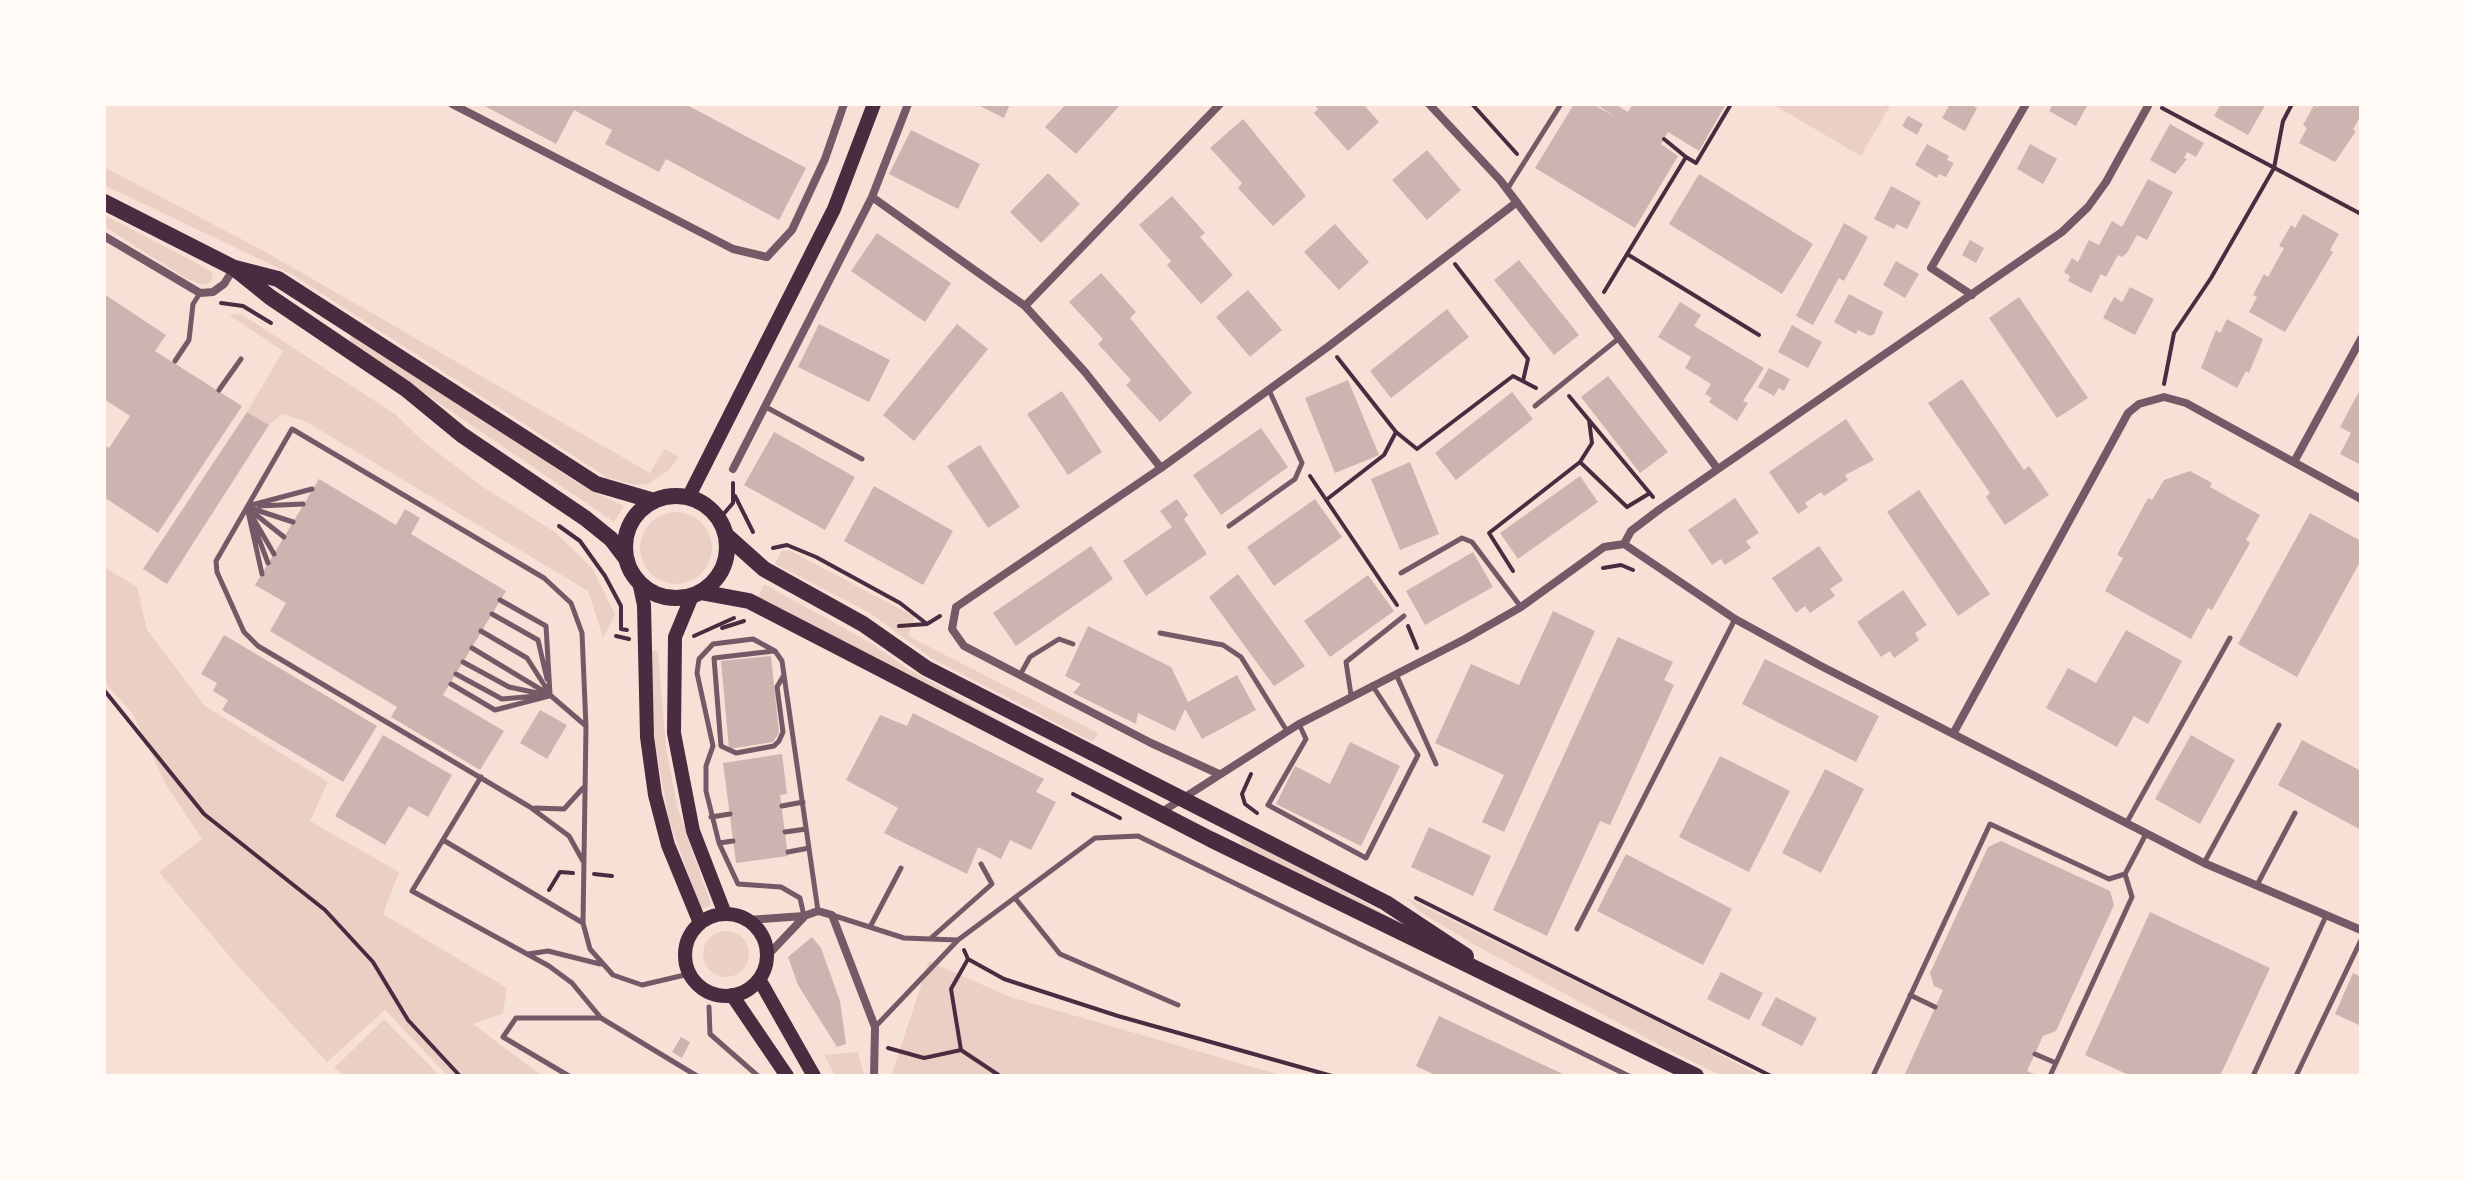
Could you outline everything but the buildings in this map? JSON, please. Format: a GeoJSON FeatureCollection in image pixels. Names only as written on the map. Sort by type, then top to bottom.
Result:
{"type":"FeatureCollection","features":[{"type":"Feature","properties":{"kind":"main road"},"geometry":{"type":"LineString","coordinates":[[688,498],[834,209],[874,104]]}},
{"type":"Feature","properties":{"kind":"main road"},"geometry":{"type":"LineString","coordinates":[[104,202],[234,268],[270,297],[406,389],[462,435],[611,539],[639,582],[644,605],[647,737],[655,795],[668,845],[700,923]]}},
{"type":"Feature","properties":{"kind":"main road"},"geometry":{"type":"LineString","coordinates":[[234,268],[278,279],[596,484],[654,501],[688,498],[705,506],[764,569],[863,624],[926,668],[1386,903],[1428,928],[1488,973]]}},
{"type":"Feature","properties":{"kind":"main road"},"geometry":{"type":"LineString","coordinates":[[627,560],[629,529],[640,512],[654,501]]}},
{"type":"Feature","properties":{"kind":"main road"},"geometry":{"type":"LineString","coordinates":[[722,527],[723,567],[709,587],[696,594],[675,637],[674,733],[683,790],[705,867],[725,914]]}},
{"type":"Feature","properties":{"kind":"main road"},"geometry":{"type":"LineString","coordinates":[[639,582],[670,598],[696,594],[749,601],[1160,813],[1696,1076]]}},
{"type":"Feature","properties":{"kind":"main road"},"geometry":{"type":"LineString","coordinates":[[725,914],[748,920],[765,942],[767,956],[759,979],[752,987],[732,995],[707,992],[689,974],[686,946],[700,923],[725,914]]}},
{"type":"Feature","properties":{"kind":"main road"},"geometry":{"type":"LineString","coordinates":[[759,979],[814,1076]]}},
{"type":"Feature","properties":{"kind":"main road"},"geometry":{"type":"LineString","coordinates":[[732,995],[787,1076]]}},
{"type":"Feature","properties":{"kind":"street"},"geometry":{"type":"LineString","coordinates":[[452,104],[733,249],[767,257],[792,230],[825,159],[844,104]]}},
{"type":"Feature","properties":{"kind":"street"},"geometry":{"type":"LineString","coordinates":[[733,469],[763,405],[872,197],[908,104]]}},
{"type":"Feature","properties":{"kind":"street"},"geometry":{"type":"LineString","coordinates":[[1025,306],[1220,104]]}},
{"type":"Feature","properties":{"kind":"street"},"geometry":{"type":"LineString","coordinates":[[1429,104],[1507,189],[1717,468]]}},
{"type":"Feature","properties":{"kind":"street"},"geometry":{"type":"LineString","coordinates":[[1972,295],[1931,268],[2026,104]]}},
{"type":"Feature","properties":{"kind":"street"},"geometry":{"type":"LineString","coordinates":[[1624,544],[1631,531],[1717,468],[2062,232],[2088,207],[2149,104]]}},
{"type":"Feature","properties":{"kind":"street"},"geometry":{"type":"LineString","coordinates":[[872,197],[1025,306],[1085,372],[1161,468]]}},
{"type":"Feature","properties":{"kind":"street"},"geometry":{"type":"LineString","coordinates":[[1219,774],[1151,743],[956,638],[952,618],[956,607],[1161,468],[1329,346],[1517,202]]}},
{"type":"Feature","properties":{"kind":"street"},"geometry":{"type":"LineString","coordinates":[[104,236],[200,293],[213,292],[224,284],[234,268]]}},
{"type":"Feature","properties":{"kind":"street"},"geometry":{"type":"LineString","coordinates":[[2294,462],[2361,339]]}},
{"type":"Feature","properties":{"kind":"street"},"geometry":{"type":"LineString","coordinates":[[1953,734],[2128,413],[2152,398],[2186,403],[2361,499]]}},
{"type":"Feature","properties":{"kind":"street"},"geometry":{"type":"LineString","coordinates":[[1160,813],[1180,797],[1299,724],[1521,607],[1604,547],[1624,544],[1735,619],[1953,734],[2204,863],[2361,930]]}},
{"type":"Feature","properties":{"kind":"street"},"geometry":{"type":"LineString","coordinates":[[748,920],[804,916],[818,911],[832,915],[875,1027],[874,1076]]}},
{"type":"Feature","properties":{"kind":"street"},"geometry":{"type":"LineString","coordinates":[[767,956],[804,916]]}},
{"type":"Feature","properties":{"kind":"lane"},"geometry":{"type":"LineString","coordinates":[[1507,189],[1561,104]]}},
{"type":"Feature","properties":{"kind":"lane"},"geometry":{"type":"LineString","coordinates":[[175,361],[189,340],[193,304],[200,293]]}},
{"type":"Feature","properties":{"kind":"lane"},"geometry":{"type":"LineString","coordinates":[[1535,406],[1620,337]]}},
{"type":"Feature","properties":{"kind":"lane"},"geometry":{"type":"LineString","coordinates":[[219,390],[241,359]]}},
{"type":"Feature","properties":{"kind":"lane"},"geometry":{"type":"LineString","coordinates":[[1229,526],[1295,479],[1302,463],[1269,390]]}},
{"type":"Feature","properties":{"kind":"lane"},"geometry":{"type":"LineString","coordinates":[[763,405],[862,459]]}},
{"type":"Feature","properties":{"kind":"lane"},"geometry":{"type":"LineString","coordinates":[[583,861],[569,836],[530,807],[258,646],[244,632],[217,572],[216,561],[292,429],[544,578],[571,603],[582,633],[586,727],[583,923],[590,949],[600,964],[613,975],[642,985],[689,974]]}},
{"type":"Feature","properties":{"kind":"lane"},"geometry":{"type":"LineString","coordinates":[[246,506],[312,489]]}},
{"type":"Feature","properties":{"kind":"lane"},"geometry":{"type":"LineString","coordinates":[[246,506],[303,504]]}},
{"type":"Feature","properties":{"kind":"lane"},"geometry":{"type":"LineString","coordinates":[[246,506],[293,522]]}},
{"type":"Feature","properties":{"kind":"lane"},"geometry":{"type":"LineString","coordinates":[[246,506],[284,537]]}},
{"type":"Feature","properties":{"kind":"lane"},"geometry":{"type":"LineString","coordinates":[[246,506],[274,554]]}},
{"type":"Feature","properties":{"kind":"lane"},"geometry":{"type":"LineString","coordinates":[[246,506],[268,563]]}},
{"type":"Feature","properties":{"kind":"lane"},"geometry":{"type":"LineString","coordinates":[[246,506],[262,574]]}},
{"type":"Feature","properties":{"kind":"lane"},"geometry":{"type":"LineString","coordinates":[[1401,573],[1462,538],[1472,542],[1521,607]]}},
{"type":"Feature","properties":{"kind":"lane"},"geometry":{"type":"LineString","coordinates":[[500,600],[546,626],[550,695]]}},
{"type":"Feature","properties":{"kind":"lane"},"geometry":{"type":"LineString","coordinates":[[492,614],[538,640],[550,695]]}},
{"type":"Feature","properties":{"kind":"lane"},"geometry":{"type":"LineString","coordinates":[[1351,695],[1346,662],[1404,616]]}},
{"type":"Feature","properties":{"kind":"lane"},"geometry":{"type":"LineString","coordinates":[[1577,929],[1735,619]]}},
{"type":"Feature","properties":{"kind":"lane"},"geometry":{"type":"LineString","coordinates":[[481,631],[527,658],[550,695]]}},
{"type":"Feature","properties":{"kind":"lane"},"geometry":{"type":"LineString","coordinates":[[1160,633],[1223,645],[1241,657],[1287,731]]}},
{"type":"Feature","properties":{"kind":"lane"},"geometry":{"type":"LineString","coordinates":[[2126,823],[2230,638]]}},
{"type":"Feature","properties":{"kind":"lane"},"geometry":{"type":"LineString","coordinates":[[804,916],[800,898],[781,887],[738,884],[726,862],[711,817],[706,766],[713,746],[705,700],[697,681],[699,659],[705,651],[721,642],[753,639],[775,651],[785,674],[818,911]]}},
{"type":"Feature","properties":{"kind":"lane"},"geometry":{"type":"LineString","coordinates":[[1020,675],[1030,657],[1059,639],[1073,644]]}},
{"type":"Feature","properties":{"kind":"lane"},"geometry":{"type":"LineString","coordinates":[[472,648],[550,695],[586,727]]}},
{"type":"Feature","properties":{"kind":"lane"},"geometry":{"type":"LineString","coordinates":[[775,651],[714,658],[721,746],[736,753],[774,746],[779,741],[783,732],[777,687],[785,674]]}},
{"type":"Feature","properties":{"kind":"lane"},"geometry":{"type":"LineString","coordinates":[[463,662],[509,687],[550,695]]}},
{"type":"Feature","properties":{"kind":"lane"},"geometry":{"type":"LineString","coordinates":[[1396,673],[1436,764]]}},
{"type":"Feature","properties":{"kind":"lane"},"geometry":{"type":"LineString","coordinates":[[456,674],[502,699],[550,695]]}},
{"type":"Feature","properties":{"kind":"lane"},"geometry":{"type":"LineString","coordinates":[[451,684],[495,710],[550,695]]}},
{"type":"Feature","properties":{"kind":"lane"},"geometry":{"type":"LineString","coordinates":[[1299,724],[1306,739],[1268,805],[1366,858],[1418,755],[1371,685]]}},
{"type":"Feature","properties":{"kind":"lane"},"geometry":{"type":"LineString","coordinates":[[2204,863],[2279,725]]}},
{"type":"Feature","properties":{"kind":"lane"},"geometry":{"type":"LineString","coordinates":[[481,777],[412,891],[527,954],[572,983],[601,1018],[697,1076]]}},
{"type":"Feature","properties":{"kind":"lane"},"geometry":{"type":"LineString","coordinates":[[530,807],[552,811],[564,809],[576,800],[585,784]]}},
{"type":"Feature","properties":{"kind":"lane"},"geometry":{"type":"LineString","coordinates":[[782,806],[803,802]]}},
{"type":"Feature","properties":{"kind":"lane"},"geometry":{"type":"LineString","coordinates":[[2257,886],[2295,813]]}},
{"type":"Feature","properties":{"kind":"lane"},"geometry":{"type":"LineString","coordinates":[[711,817],[730,814]]}},
{"type":"Feature","properties":{"kind":"lane"},"geometry":{"type":"LineString","coordinates":[[1873,1076],[1990,824],[2102,877],[2117,878],[2125,874],[2146,834]]}},
{"type":"Feature","properties":{"kind":"lane"},"geometry":{"type":"LineString","coordinates":[[785,832],[806,829]]}},
{"type":"Feature","properties":{"kind":"lane"},"geometry":{"type":"LineString","coordinates":[[875,1027],[958,940],[1095,838],[1138,836],[1629,1076]]}},
{"type":"Feature","properties":{"kind":"lane"},"geometry":{"type":"LineString","coordinates":[[443,840],[583,923]]}},
{"type":"Feature","properties":{"kind":"lane"},"geometry":{"type":"LineString","coordinates":[[719,843],[733,841]]}},
{"type":"Feature","properties":{"kind":"lane"},"geometry":{"type":"LineString","coordinates":[[788,852],[809,848]]}},
{"type":"Feature","properties":{"kind":"lane"},"geometry":{"type":"LineString","coordinates":[[726,862],[736,860]]}},
{"type":"Feature","properties":{"kind":"lane"},"geometry":{"type":"LineString","coordinates":[[931,939],[992,884],[981,864]]}},
{"type":"Feature","properties":{"kind":"lane"},"geometry":{"type":"LineString","coordinates":[[870,927],[901,868]]}},
{"type":"Feature","properties":{"kind":"lane"},"geometry":{"type":"LineString","coordinates":[[2050,1076],[2132,897],[2125,874]]}},
{"type":"Feature","properties":{"kind":"lane"},"geometry":{"type":"LineString","coordinates":[[1015,898],[1060,954],[1178,1005]]}},
{"type":"Feature","properties":{"kind":"lane"},"geometry":{"type":"LineString","coordinates":[[832,915],[904,938],[958,940]]}},
{"type":"Feature","properties":{"kind":"lane"},"geometry":{"type":"LineString","coordinates":[[2253,1076],[2327,915]]}},
{"type":"Feature","properties":{"kind":"lane"},"geometry":{"type":"LineString","coordinates":[[2296,1076],[2361,940]]}},
{"type":"Feature","properties":{"kind":"lane"},"geometry":{"type":"LineString","coordinates":[[527,954],[548,951],[600,964]]}},
{"type":"Feature","properties":{"kind":"lane"},"geometry":{"type":"LineString","coordinates":[[1910,995],[1935,1007]]}},
{"type":"Feature","properties":{"kind":"lane"},"geometry":{"type":"LineString","coordinates":[[709,1007],[710,1034],[758,1076]]}},
{"type":"Feature","properties":{"kind":"lane"},"geometry":{"type":"LineString","coordinates":[[569,1076],[503,1037],[516,1018],[601,1018]]}},
{"type":"Feature","properties":{"kind":"lane"},"geometry":{"type":"LineString","coordinates":[[2035,1054],[2056,1063]]}},
{"type":"Feature","properties":{"kind":"path"},"geometry":{"type":"LineString","coordinates":[[1472,104],[1512,150],[1526,160]]}},
{"type":"Feature","properties":{"kind":"path"},"geometry":{"type":"LineString","coordinates":[[1664,139],[1696,163],[1731,104]]}},
{"type":"Feature","properties":{"kind":"path"},"geometry":{"type":"LineString","coordinates":[[2155,104],[2361,214]]}},
{"type":"Feature","properties":{"kind":"path"},"geometry":{"type":"LineString","coordinates":[[2152,398],[2166,382],[2174,333],[2211,278],[2274,168],[2283,121],[2292,104]]}},
{"type":"Feature","properties":{"kind":"path"},"geometry":{"type":"LineString","coordinates":[[1596,304],[1686,157]]}},
{"type":"Feature","properties":{"kind":"path"},"geometry":{"type":"LineString","coordinates":[[1627,254],[1759,335]]}},
{"type":"Feature","properties":{"kind":"path"},"geometry":{"type":"LineString","coordinates":[[1449,256],[1528,359],[1523,381]]}},
{"type":"Feature","properties":{"kind":"path"},"geometry":{"type":"LineString","coordinates":[[200,293],[222,303],[243,306],[280,329]]}},
{"type":"Feature","properties":{"kind":"path"},"geometry":{"type":"LineString","coordinates":[[1329,346],[1396,432],[1417,449],[1513,376],[1549,394]]}},
{"type":"Feature","properties":{"kind":"path"},"geometry":{"type":"LineString","coordinates":[[1560,385],[1660,509]]}},
{"type":"Feature","properties":{"kind":"path"},"geometry":{"type":"LineString","coordinates":[[1514,574],[1489,533],[1580,462],[1592,443],[1589,420]]}},
{"type":"Feature","properties":{"kind":"path"},"geometry":{"type":"LineString","coordinates":[[1326,500],[1384,455],[1396,432]]}},
{"type":"Feature","properties":{"kind":"path"},"geometry":{"type":"LineString","coordinates":[[1580,462],[1627,507],[1650,493]]}},
{"type":"Feature","properties":{"kind":"path"},"geometry":{"type":"LineString","coordinates":[[1302,463],[1404,616],[1422,661]]}},
{"type":"Feature","properties":{"kind":"path"},"geometry":{"type":"LineString","coordinates":[[722,527],[735,496],[753,532],[773,548],[787,545],[816,557],[900,603],[927,624]]}},
{"type":"Feature","properties":{"kind":"path"},"geometry":{"type":"LineString","coordinates":[[555,523],[580,541],[605,576],[621,606],[621,629],[645,633]]}},
{"type":"Feature","properties":{"kind":"path"},"geometry":{"type":"LineString","coordinates":[[1599,569],[1621,565],[1639,573]]}},
{"type":"Feature","properties":{"kind":"path"},"geometry":{"type":"LineString","coordinates":[[675,637],[689,638],[743,615],[755,618]]}},
{"type":"Feature","properties":{"kind":"path"},"geometry":{"type":"LineString","coordinates":[[104,690],[204,814],[325,910],[373,962],[408,1020],[460,1076]]}},
{"type":"Feature","properties":{"kind":"path"},"geometry":{"type":"LineString","coordinates":[[1262,767],[1246,780],[1242,794],[1251,810],[1264,816]]}},
{"type":"Feature","properties":{"kind":"path"},"geometry":{"type":"LineString","coordinates":[[1073,794],[1120,818]]}},
{"type":"Feature","properties":{"kind":"path"},"geometry":{"type":"LineString","coordinates":[[1416,898],[1771,1076]]}},
{"type":"Feature","properties":{"kind":"path"},"geometry":{"type":"LineString","coordinates":[[958,940],[968,959],[1004,979],[1118,1016],[1332,1076]]}},
{"type":"Feature","properties":{"kind":"path"},"geometry":{"type":"LineString","coordinates":[[961,1050],[951,989],[968,959]]}},
{"type":"Feature","properties":{"kind":"path"},"geometry":{"type":"LineString","coordinates":[[874,1044],[924,1058],[961,1050],[1000,1076]]}},
{"type":"Feature","properties":{"kind":"shaded area"},"geometry":{"type":"Polygon","coordinates":[[[1772,104],[1891,104],[1861,156],[1772,104]]]}},
{"type":"Feature","properties":{"kind":"shaded area"},"geometry":{"type":"Polygon","coordinates":[[[104,167],[262,250],[650,473],[664,449],[679,457],[668,471],[648,484],[635,485],[608,478],[293,275],[104,185],[104,167]]]}},
{"type":"Feature","properties":{"kind":"shaded area"},"geometry":{"type":"Polygon","coordinates":[[[104,215],[213,273],[211,282],[203,285],[187,279],[104,226],[104,215]]]}},
{"type":"Feature","properties":{"kind":"shaded area"},"geometry":{"type":"Polygon","coordinates":[[[241,314],[395,414],[424,442],[483,487],[555,532],[593,569],[615,615],[603,637],[588,591],[305,421],[282,414],[269,425],[247,412],[283,351],[229,315],[241,314]]]}},
{"type":"Feature","properties":{"kind":"shaded area"},"geometry":{"type":"Polygon","coordinates":[[[352,333],[584,487],[624,506],[614,522],[349,342],[352,333]]]}},
{"type":"Feature","properties":{"kind":"shaded area"},"geometry":{"type":"Polygon","coordinates":[[[683,512],[702,522],[710,534],[710,562],[702,574],[690,582],[669,584],[650,574],[642,562],[640,541],[650,522],[662,514],[683,512]]]}},
{"type":"Feature","properties":{"kind":"shaded area"},"geometry":{"type":"Polygon","coordinates":[[[789,550],[915,617],[908,636],[1098,733],[1093,742],[931,658],[870,613],[775,564],[781,551],[789,550]]]}},
{"type":"Feature","properties":{"kind":"shaded area"},"geometry":{"type":"Polygon","coordinates":[[[104,567],[137,587],[147,630],[205,706],[328,782],[310,821],[399,872],[383,914],[507,988],[503,1013],[473,1024],[542,1076],[448,1076],[385,1010],[327,1062],[236,964],[159,872],[202,839],[165,783],[132,712],[104,683],[104,567]]]}},
{"type":"Feature","properties":{"kind":"shaded area"},"geometry":{"type":"Polygon","coordinates":[[[764,584],[871,643],[905,667],[1008,725],[1003,727],[757,599],[764,584]]]}},
{"type":"Feature","properties":{"kind":"shaded area"},"geometry":{"type":"Polygon","coordinates":[[[650,650],[658,652],[666,749],[678,809],[711,905],[701,910],[669,820],[655,744],[650,650]]]}},
{"type":"Feature","properties":{"kind":"shaded area"},"geometry":{"type":"Polygon","coordinates":[[[1244,838],[1288,859],[1425,937],[1246,850],[1239,839],[1244,838]]]}},
{"type":"Feature","properties":{"kind":"shaded area"},"geometry":{"type":"Polygon","coordinates":[[[1407,898],[1761,1076],[1722,1076],[1663,1047],[1475,945],[1419,911],[1407,898]]]}},
{"type":"Feature","properties":{"kind":"shaded area"},"geometry":{"type":"Polygon","coordinates":[[[726,931],[742,938],[749,954],[742,970],[726,977],[710,970],[703,954],[710,938],[726,931]]]}},
{"type":"Feature","properties":{"kind":"shaded area"},"geometry":{"type":"Polygon","coordinates":[[[929,961],[1010,997],[1284,1076],[891,1076],[929,961]]]}},
{"type":"Feature","properties":{"kind":"shaded area"},"geometry":{"type":"Polygon","coordinates":[[[384,1019],[440,1076],[347,1076],[334,1068],[384,1019]]]}},
{"type":"Feature","properties":{"kind":"shaded area"},"geometry":{"type":"Polygon","coordinates":[[[858,1052],[864,1076],[835,1076],[824,1055],[858,1052]]]}}]}
